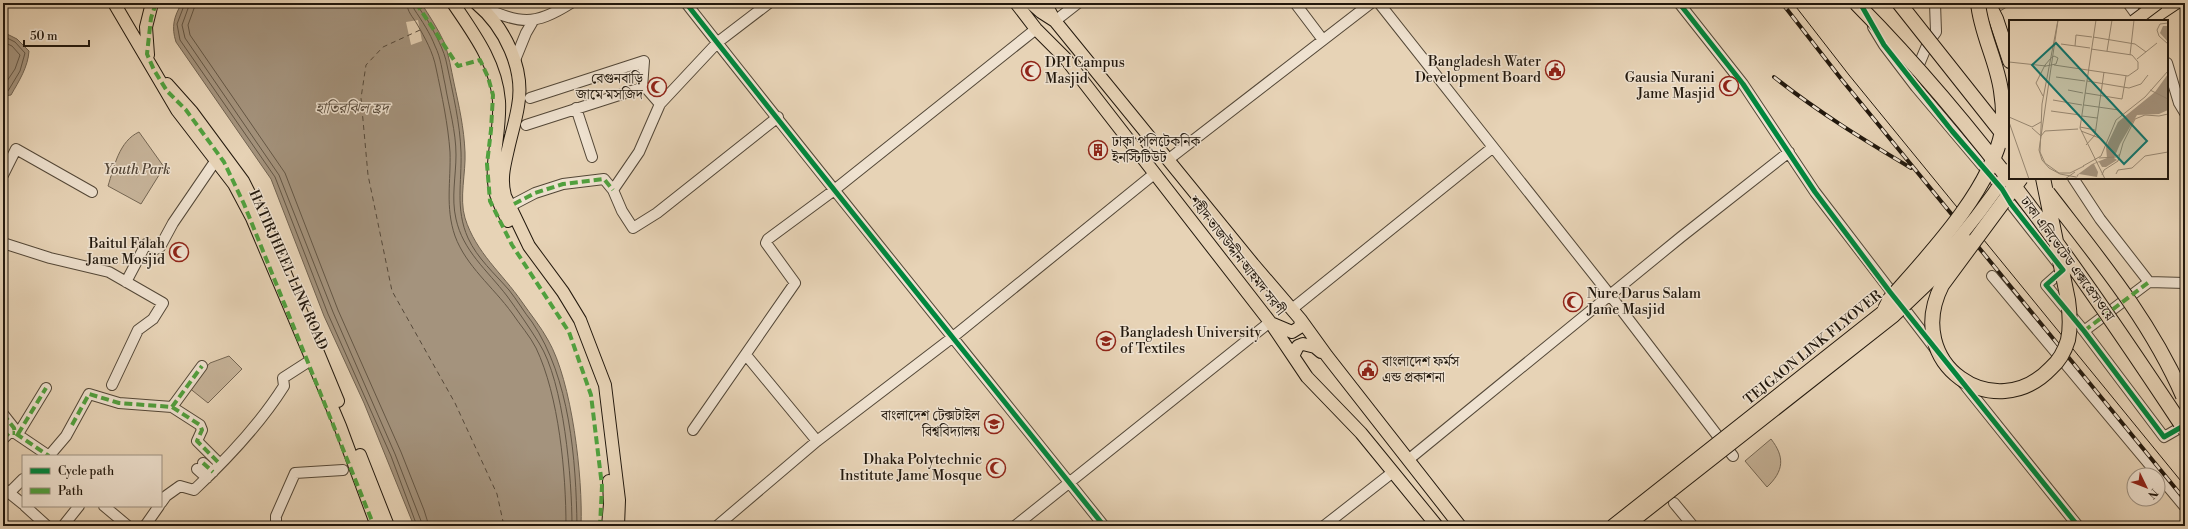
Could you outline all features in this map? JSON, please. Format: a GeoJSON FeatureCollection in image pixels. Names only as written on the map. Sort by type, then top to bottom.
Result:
{"type":"FeatureCollection","features":[{"type":"Feature","properties":{"kind":"highway"},"geometry":{"type":"LineString","coordinates":[[1856,3],[1878,24]]}},
{"type":"Feature","properties":{"kind":"highway","name":"ঢাকা এলিভেটেড এক্সপ্রেসওয়ে"},"geometry":{"type":"LineString","coordinates":[[1865,3],[1878,24],[1967,125],[2113,320],[2185,430]]}},
{"type":"Feature","properties":{"kind":"highway"},"geometry":{"type":"LineString","coordinates":[[1899,3],[2009,142]]}},
{"type":"Feature","properties":{"kind":"highway"},"geometry":{"type":"LineString","coordinates":[[1886,309],[1890,299],[1949,230],[1981,183],[1994,158],[2002,130],[2001,91],[1983,30],[1978,3]]}},
{"type":"Feature","properties":{"kind":"highway"},"geometry":{"type":"LineString","coordinates":[[1988,3],[1996,19],[2009,58]]}},
{"type":"Feature","properties":{"kind":"highway"},"geometry":{"type":"LineString","coordinates":[[2020,179],[1942,285],[1931,316],[1933,338],[1944,362],[1954,374],[1967,383],[1989,390],[2011,390],[2035,382],[2055,364],[2068,341],[2070,319],[2068,300],[2043,179]]}},
{"type":"Feature","properties":{"kind":"highway","name":"ঢাকা এলিভেটেড এক্সপ্রেসওয়ে"},"geometry":{"type":"LineString","coordinates":[[2038,179],[2125,293],[2166,361],[2185,400]]}},
{"type":"Feature","properties":{"kind":"main road","name":"HATIRJHEEL LINK ROAD"},"geometry":{"type":"LineString","coordinates":[[114,3],[158,74],[177,110],[234,184],[252,218],[340,426],[378,526]]}},
{"type":"Feature","properties":{"kind":"main road"},"geometry":{"type":"LineString","coordinates":[[150,62],[146,37],[152,3]]}},
{"type":"Feature","properties":{"kind":"main road"},"geometry":{"type":"LineString","coordinates":[[453,3],[482,45],[493,69],[499,101],[494,164],[495,191],[530,258],[572,315],[598,379],[610,492],[608,526]]}},
{"type":"Feature","properties":{"kind":"main road","name":"শহীদ তাজউদ্দীন আহমদ সরণী"},"geometry":{"type":"LineString","coordinates":[[1016,3],[1036,29],[1065,58],[1270,322],[1307,377],[1361,434],[1437,526]]}},
{"type":"Feature","properties":{"kind":"main road","name":"শহীদ তাজউদ্দীন আহমদ সরণী"},"geometry":{"type":"LineString","coordinates":[[1031,3],[1043,8],[1055,21],[1169,159],[1253,264],[1301,320],[1327,356],[1460,526]]}},
{"type":"Feature","properties":{"kind":"main road"},"geometry":{"type":"LineString","coordinates":[[2135,20],[2158,3]]}},
{"type":"Feature","properties":{"kind":"main road"},"geometry":{"type":"LineString","coordinates":[[2150,20],[2176,3]]}},
{"type":"Feature","properties":{"kind":"main road"},"geometry":{"type":"LineString","coordinates":[[479,5],[503,36],[515,60],[519,81],[518,106],[504,163],[503,182],[505,196],[514,225],[574,310],[592,346],[606,389],[619,500],[618,526]]}},
{"type":"Feature","properties":{"kind":"main road"},"geometry":{"type":"LineString","coordinates":[[158,74],[212,136],[243,180],[266,227],[388,526]]}},
{"type":"Feature","properties":{"kind":"main road","name":"TEJGAON LINK FLYOVER"},"geometry":{"type":"LineString","coordinates":[[1612,526],[1680,474],[1886,309],[1923,277],[1953,244],[2009,170]]}},
{"type":"Feature","properties":{"kind":"main road","name":"TEJGAON LINK FLYOVER"},"geometry":{"type":"LineString","coordinates":[[1627,526],[1894,316],[1918,295],[1966,242],[2015,179]]}},
{"type":"Feature","properties":{"kind":"main road"},"geometry":{"type":"LineString","coordinates":[[1270,322],[1279,328],[1292,332],[1300,327],[1301,320]]}},
{"type":"Feature","properties":{"kind":"main road"},"geometry":{"type":"LineString","coordinates":[[1293,356],[1298,346],[1303,344],[1315,347],[1327,356]]}},
{"type":"Feature","properties":{"kind":"street"},"geometry":{"type":"LineString","coordinates":[[479,5],[517,20],[533,21],[554,14],[571,3]]}},
{"type":"Feature","properties":{"kind":"street"},"geometry":{"type":"LineString","coordinates":[[686,3],[778,117],[833,191],[953,337],[1104,526]]}},
{"type":"Feature","properties":{"kind":"street"},"geometry":{"type":"LineString","coordinates":[[613,190],[639,152],[660,104],[718,42],[768,3]]}},
{"type":"Feature","properties":{"kind":"street"},"geometry":{"type":"LineString","coordinates":[[1055,21],[1078,3]]}},
{"type":"Feature","properties":{"kind":"street"},"geometry":{"type":"LineString","coordinates":[[1295,3],[1323,40]]}},
{"type":"Feature","properties":{"kind":"street"},"geometry":{"type":"LineString","coordinates":[[1169,159],[1371,3]]}},
{"type":"Feature","properties":{"kind":"street"},"geometry":{"type":"LineString","coordinates":[[1379,3],[1492,148],[1610,295],[1733,456]]}},
{"type":"Feature","properties":{"kind":"street"},"geometry":{"type":"LineString","coordinates":[[1679,3],[1743,84],[1815,192],[1910,318],[2078,526]]}},
{"type":"Feature","properties":{"kind":"street"},"geometry":{"type":"LineString","coordinates":[[1860,3],[1884,45],[1916,87],[2002,189],[2011,204],[2063,270],[2046,285],[2084,331],[2164,437],[2185,425]]}},
{"type":"Feature","properties":{"kind":"street"},"geometry":{"type":"LineString","coordinates":[[1916,87],[1914,76],[1928,43],[1936,32],[1935,3]]}},
{"type":"Feature","properties":{"kind":"street"},"geometry":{"type":"LineString","coordinates":[[2128,3],[2140,20]]}},
{"type":"Feature","properties":{"kind":"street"},"geometry":{"type":"LineString","coordinates":[[515,60],[524,37],[533,21]]}},
{"type":"Feature","properties":{"kind":"street"},"geometry":{"type":"LineString","coordinates":[[694,430],[795,284],[766,243],[768,239],[833,191],[1036,29]]}},
{"type":"Feature","properties":{"kind":"street"},"geometry":{"type":"LineString","coordinates":[[530,98],[644,61],[642,88]]}},
{"type":"Feature","properties":{"kind":"street"},"geometry":{"type":"LineString","coordinates":[[2168,67],[2179,103],[2185,113]]}},
{"type":"Feature","properties":{"kind":"street"},"geometry":{"type":"LineString","coordinates":[[526,126],[576,108],[642,88],[646,88],[660,104]]}},
{"type":"Feature","properties":{"kind":"street"},"geometry":{"type":"LineString","coordinates":[[576,108],[592,157]]}},
{"type":"Feature","properties":{"kind":"street"},"geometry":{"type":"LineString","coordinates":[[514,204],[534,193],[563,184],[604,179],[613,190],[622,211],[633,228],[657,213],[778,117]]}},
{"type":"Feature","properties":{"kind":"street"},"geometry":{"type":"LineString","coordinates":[[1292,309],[1492,148]]}},
{"type":"Feature","properties":{"kind":"street"},"geometry":{"type":"LineString","coordinates":[[3,174],[16,149],[92,192]]}},
{"type":"Feature","properties":{"kind":"street"},"geometry":{"type":"LineString","coordinates":[[1408,460],[1610,295],[1789,152]]}},
{"type":"Feature","properties":{"kind":"street"},"geometry":{"type":"LineString","coordinates":[[126,282],[146,244],[156,249],[160,247],[173,223],[216,160]]}},
{"type":"Feature","properties":{"kind":"street"},"geometry":{"type":"LineString","coordinates":[[717,526],[817,442],[953,337],[1154,174]]}},
{"type":"Feature","properties":{"kind":"street"},"geometry":{"type":"LineString","coordinates":[[2002,189],[2009,178]]}},
{"type":"Feature","properties":{"kind":"street"},"geometry":{"type":"LineString","coordinates":[[2074,179],[2100,219],[2149,282]]}},
{"type":"Feature","properties":{"kind":"street"},"geometry":{"type":"LineString","coordinates":[[3,243],[50,258],[109,272],[163,303],[153,319],[138,330],[112,385]]}},
{"type":"Feature","properties":{"kind":"street"},"geometry":{"type":"LineString","coordinates":[[1992,276],[2185,507]]}},
{"type":"Feature","properties":{"kind":"street"},"geometry":{"type":"LineString","coordinates":[[2084,331],[2149,282],[2185,283]]}},
{"type":"Feature","properties":{"kind":"street"},"geometry":{"type":"LineString","coordinates":[[1015,526],[1270,322]]}},
{"type":"Feature","properties":{"kind":"street"},"geometry":{"type":"LineString","coordinates":[[746,355],[817,442]]}},
{"type":"Feature","properties":{"kind":"street"},"geometry":{"type":"LineString","coordinates":[[162,502],[166,496],[180,486],[194,490],[213,471],[273,403],[284,386],[283,378],[311,360]]}},
{"type":"Feature","properties":{"kind":"street"},"geometry":{"type":"LineString","coordinates":[[172,407],[202,366]]}},
{"type":"Feature","properties":{"kind":"street"},"geometry":{"type":"LineString","coordinates":[[16,434],[46,388]]}},
{"type":"Feature","properties":{"kind":"street"},"geometry":{"type":"LineString","coordinates":[[50,455],[66,436],[89,394],[119,403],[172,407],[200,425],[202,430],[197,441],[213,471]]}},
{"type":"Feature","properties":{"kind":"street"},"geometry":{"type":"LineString","coordinates":[[3,414],[14,428],[16,434]]}},
{"type":"Feature","properties":{"kind":"street"},"geometry":{"type":"LineString","coordinates":[[3,438],[9,432],[16,434],[48,455]]}},
{"type":"Feature","properties":{"kind":"street"},"geometry":{"type":"LineString","coordinates":[[200,466],[213,471]]}},
{"type":"Feature","properties":{"kind":"street"},"geometry":{"type":"LineString","coordinates":[[276,526],[276,516],[295,473],[343,470]]}},
{"type":"Feature","properties":{"kind":"street"},"geometry":{"type":"LineString","coordinates":[[1324,526],[1393,472]]}},
{"type":"Feature","properties":{"kind":"street"},"geometry":{"type":"LineString","coordinates":[[22,480],[6,490],[22,503]]}},
{"type":"Feature","properties":{"kind":"street"},"geometry":{"type":"LineString","coordinates":[[1674,503],[1693,526]]}},
{"type":"Feature","properties":{"kind":"street"},"geometry":{"type":"LineString","coordinates":[[26,507],[47,526]]}},
{"type":"Feature","properties":{"kind":"street"},"geometry":{"type":"LineString","coordinates":[[63,526],[78,507]]}},
{"type":"Feature","properties":{"kind":"street"},"geometry":{"type":"LineString","coordinates":[[105,507],[128,526]]}},
{"type":"Feature","properties":{"kind":"street"},"geometry":{"type":"LineString","coordinates":[[145,526],[158,507]]}},
{"type":"Feature","properties":{"kind":"green space"},"geometry":{"type":"Polygon","coordinates":[[[1992,3],[2013,3],[1997,13],[1992,3]]]}},
{"type":"Feature","properties":{"kind":"green space","name":"Youth Park"},"geometry":{"type":"Polygon","coordinates":[[[139,132],[164,167],[141,204],[108,186],[115,163],[122,148],[132,136],[139,132]]]}},
{"type":"Feature","properties":{"kind":"green space"},"geometry":{"type":"Polygon","coordinates":[[[229,356],[242,369],[208,403],[188,387],[210,363],[229,356]]]}},
{"type":"Feature","properties":{"kind":"green space"},"geometry":{"type":"Polygon","coordinates":[[[1771,439],[1779,452],[1781,464],[1777,475],[1767,487],[1745,461],[1771,439]]]}},
{"type":"Feature","properties":{"kind":"water","name":"হাতিরঝিল হ্রদ"},"geometry":{"type":"Polygon","coordinates":[[[182,3],[421,3],[444,42],[449,57],[458,100],[465,152],[463,210],[465,218],[476,242],[545,335],[564,380],[570,404],[578,457],[581,526],[414,526],[364,403],[324,316],[271,179],[176,42],[174,37],[174,22],[182,3]]]}},
{"type":"Feature","properties":{"kind":"water"},"geometry":{"type":"Polygon","coordinates":[[[3,32],[17,39],[29,51],[23,74],[11,95],[4,96],[3,32]]]}},
{"type":"Feature","properties":{"kind":"pier"},"geometry":{"type":"Polygon","coordinates":[[[418,20],[422,41],[411,45],[406,22],[418,20]]]}},
{"type":"Feature","properties":{"kind":"ferry route"},"geometry":{"type":"LineString","coordinates":[[420,30],[383,47],[366,65],[361,98],[368,175],[392,291],[455,403],[497,494],[504,526]]}},
{"type":"Feature","properties":{"kind":"tram line"},"geometry":{"type":"LineString","coordinates":[[1793,3],[1849,75],[2185,486]]}},
{"type":"Feature","properties":{"kind":"railway"},"geometry":{"type":"LineString","coordinates":[[1782,3],[1842,80],[2185,500]]}},
{"type":"Feature","properties":{"kind":"railway"},"geometry":{"type":"LineString","coordinates":[[1774,77],[1824,114],[1911,168]]}},
{"type":"Feature","properties":{"kind":"marked path"},"geometry":{"type":"LineString","coordinates":[[156,3],[151,18],[147,54],[154,70],[167,91],[186,110],[224,162],[244,204],[374,526]]}},
{"type":"Feature","properties":{"kind":"marked path"},"geometry":{"type":"LineString","coordinates":[[416,3],[458,66],[480,60],[488,77],[493,95],[487,164],[490,201],[512,245],[569,332],[591,395],[602,486],[600,526]]}},
{"type":"Feature","properties":{"kind":"marked path"},"geometry":{"type":"LineString","coordinates":[[514,204],[535,193],[563,184],[604,179],[613,190]]}},
{"type":"Feature","properties":{"kind":"marked path"},"geometry":{"type":"LineString","coordinates":[[2084,331],[2149,282]]}},
{"type":"Feature","properties":{"kind":"marked path"},"geometry":{"type":"LineString","coordinates":[[172,407],[202,366]]}},
{"type":"Feature","properties":{"kind":"marked path"},"geometry":{"type":"LineString","coordinates":[[18,434],[46,388]]}},
{"type":"Feature","properties":{"kind":"marked path"},"geometry":{"type":"LineString","coordinates":[[72,425],[89,394],[119,403],[172,407],[200,425],[202,430],[197,441],[220,464]]}},
{"type":"Feature","properties":{"kind":"marked path"},"geometry":{"type":"LineString","coordinates":[[3,414],[14,428],[15,433],[48,455]]}},
{"type":"Feature","properties":{"kind":"marked path"},"geometry":{"type":"LineString","coordinates":[[3,439],[9,433],[15,433]]}},
{"type":"Feature","properties":{"kind":"marked path"},"geometry":{"type":"LineString","coordinates":[[203,463],[213,472]]}},
{"type":"Feature","properties":{"kind":"cycle path"},"geometry":{"type":"LineString","coordinates":[[686,3],[1104,526]]}},
{"type":"Feature","properties":{"kind":"cycle path"},"geometry":{"type":"LineString","coordinates":[[1679,3],[1743,84],[1815,192],[1890,292],[2078,526]]}},
{"type":"Feature","properties":{"kind":"cycle path"},"geometry":{"type":"LineString","coordinates":[[1860,3],[1884,45],[1952,131],[2002,189],[2011,204],[2063,270],[2046,285],[2084,331],[2164,437],[2185,425]]}},
{"type":"Feature","properties":{"kind":"place","name":"Bangladesh Water Development Board"},"geometry":{"type":"Point","coordinates":[1555,70]}},
{"type":"Feature","properties":{"kind":"place","name":"DPI Campus Masjid"},"geometry":{"type":"Point","coordinates":[1031,71]}},
{"type":"Feature","properties":{"kind":"place","name":"Gausia Nurani Jame Masjid"},"geometry":{"type":"Point","coordinates":[1729,86]}},
{"type":"Feature","properties":{"kind":"place","name":"বেগুনবাড়ি জামে মসজিদ"},"geometry":{"type":"Point","coordinates":[657,87]}},
{"type":"Feature","properties":{"kind":"place","name":"ঢাকা পলিটেকনিক ইনস্টিটিউট"},"geometry":{"type":"Point","coordinates":[1098,150]}},
{"type":"Feature","properties":{"kind":"place","name":"Baitul Falah Jame Mosjid"},"geometry":{"type":"Point","coordinates":[179,252]}},
{"type":"Feature","properties":{"kind":"place","name":"Nure Darus Salam Jame Masjid"},"geometry":{"type":"Point","coordinates":[1573,302]}},
{"type":"Feature","properties":{"kind":"place","name":"Bangladesh University of Textiles"},"geometry":{"type":"Point","coordinates":[1106,341]}},
{"type":"Feature","properties":{"kind":"place","name":"বাংলাদেশ ফর্মস এন্ড প্রকাশনা"},"geometry":{"type":"Point","coordinates":[1368,370]}},
{"type":"Feature","properties":{"kind":"place","name":"বাংলাদেশ টেক্সটাইল বিশ্ববিদ্যালয়"},"geometry":{"type":"Point","coordinates":[994,424]}},
{"type":"Feature","properties":{"kind":"place","name":"Dhaka Polytechnic Institute Jame Mosque"},"geometry":{"type":"Point","coordinates":[996,468]}}]}
